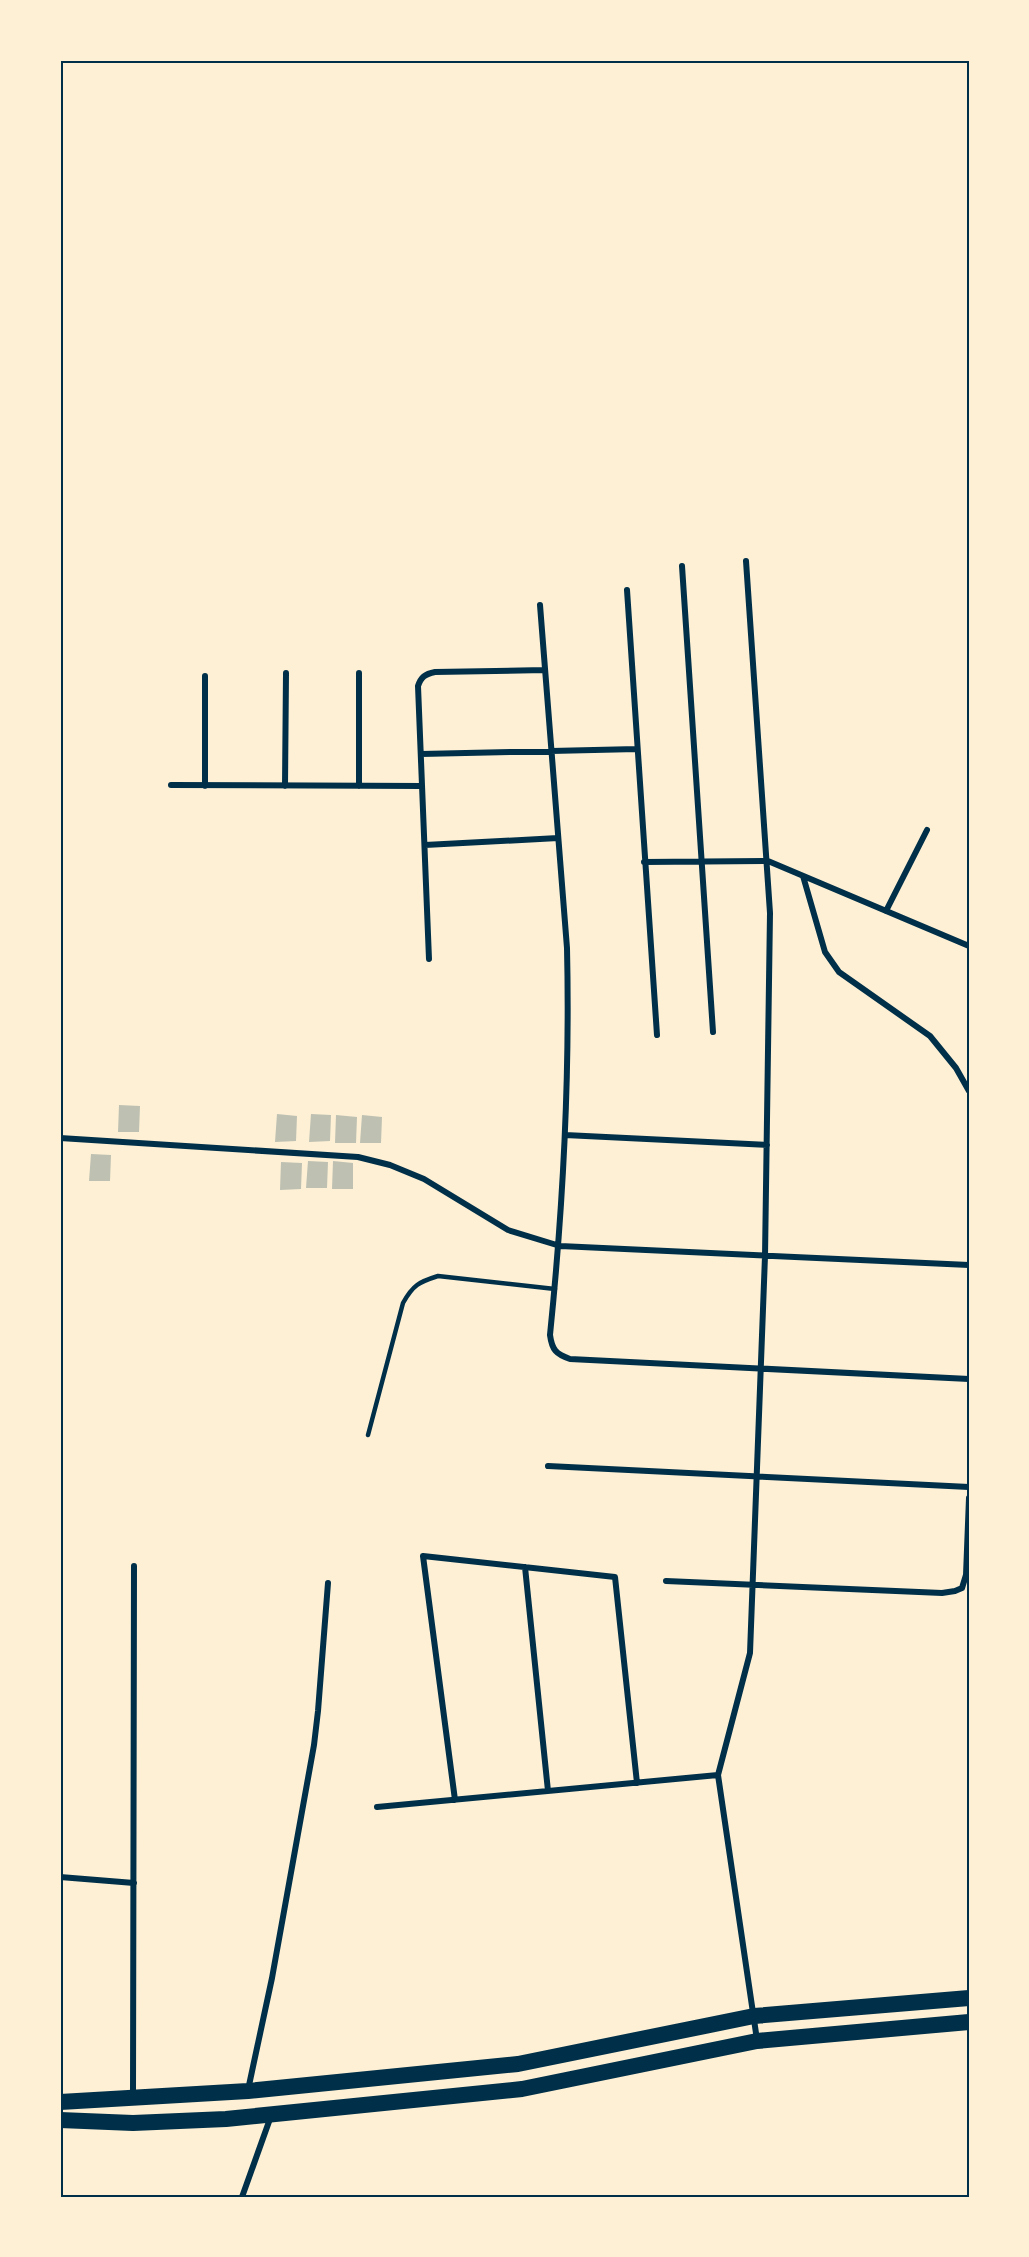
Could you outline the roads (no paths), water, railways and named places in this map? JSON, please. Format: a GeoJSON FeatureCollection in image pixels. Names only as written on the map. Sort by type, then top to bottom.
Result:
{"type":"FeatureCollection","features":[{"type":"Feature","properties":{"kind":"highway"},"geometry":{"type":"LineString","coordinates":[[62,2102],[248,2091],[518,2064],[754,2016],[969,1998]]}},
{"type":"Feature","properties":{"kind":"highway"},"geometry":{"type":"LineString","coordinates":[[62,2120],[133,2123],[226,2119],[522,2089],[757,2041],[969,2022]]}},
{"type":"Feature","properties":{"kind":"street"},"geometry":{"type":"LineString","coordinates":[[746,561],[770,914],[765,1256],[750,1653],[718,1775],[757,2041]]}},
{"type":"Feature","properties":{"kind":"street"},"geometry":{"type":"LineString","coordinates":[[682,566],[713,1032]]}},
{"type":"Feature","properties":{"kind":"street"},"geometry":{"type":"LineString","coordinates":[[627,590],[657,1035]]}},
{"type":"Feature","properties":{"kind":"street"},"geometry":{"type":"LineString","coordinates":[[540,605],[567,948],[568,994],[560,1246],[550,1335],[552,1347],[559,1355],[570,1359],[969,1379]]}},
{"type":"Feature","properties":{"kind":"street"},"geometry":{"type":"LineString","coordinates":[[429,959],[418,686],[426,673],[545,670]]}},
{"type":"Feature","properties":{"kind":"street"},"geometry":{"type":"LineString","coordinates":[[359,673],[359,786]]}},
{"type":"Feature","properties":{"kind":"street"},"geometry":{"type":"LineString","coordinates":[[285,786],[286,674]]}},
{"type":"Feature","properties":{"kind":"street"},"geometry":{"type":"LineString","coordinates":[[205,676],[205,786]]}},
{"type":"Feature","properties":{"kind":"street"},"geometry":{"type":"LineString","coordinates":[[421,754],[637,749]]}},
{"type":"Feature","properties":{"kind":"street"},"geometry":{"type":"LineString","coordinates":[[171,785],[422,786]]}},
{"type":"Feature","properties":{"kind":"street"},"geometry":{"type":"LineString","coordinates":[[886,911],[927,830]]}},
{"type":"Feature","properties":{"kind":"street"},"geometry":{"type":"LineString","coordinates":[[425,845],[558,838]]}},
{"type":"Feature","properties":{"kind":"street"},"geometry":{"type":"LineString","coordinates":[[644,862],[768,861],[969,946]]}},
{"type":"Feature","properties":{"kind":"street"},"geometry":{"type":"LineString","coordinates":[[803,876],[825,951],[839,972],[930,1036],[956,1068],[969,1091]]}},
{"type":"Feature","properties":{"kind":"street"},"geometry":{"type":"LineString","coordinates":[[565,1135],[767,1145]]}},
{"type":"Feature","properties":{"kind":"street"},"geometry":{"type":"LineString","coordinates":[[60,1138],[358,1157],[390,1165],[424,1179],[508,1230],[560,1246],[969,1265]]}},
{"type":"Feature","properties":{"kind":"street"},"geometry":{"type":"LineString","coordinates":[[548,1466],[969,1487]]}},
{"type":"Feature","properties":{"kind":"street"},"geometry":{"type":"LineString","coordinates":[[666,1581],[942,1593],[956,1591],[962,1587],[966,1575],[969,1498]]}},
{"type":"Feature","properties":{"kind":"street"},"geometry":{"type":"LineString","coordinates":[[455,1800],[423,1556],[615,1577],[637,1783]]}},
{"type":"Feature","properties":{"kind":"street"},"geometry":{"type":"LineString","coordinates":[[133,2098],[134,1566]]}},
{"type":"Feature","properties":{"kind":"street"},"geometry":{"type":"LineString","coordinates":[[525,1567],[548,1791]]}},
{"type":"Feature","properties":{"kind":"street"},"geometry":{"type":"LineString","coordinates":[[248,2091],[272,1978],[314,1744],[328,1583]]}},
{"type":"Feature","properties":{"kind":"street"},"geometry":{"type":"LineString","coordinates":[[376,1807],[718,1775]]}},
{"type":"Feature","properties":{"kind":"street"},"geometry":{"type":"LineString","coordinates":[[60,1876],[134,1883]]}},
{"type":"Feature","properties":{"kind":"street"},"geometry":{"type":"LineString","coordinates":[[242,2197],[272,2113]]}},
{"type":"Feature","properties":{"kind":"lane"},"geometry":{"type":"LineString","coordinates":[[368,1436],[403,1303],[411,1289],[422,1281],[438,1276],[555,1289]]}}]}
